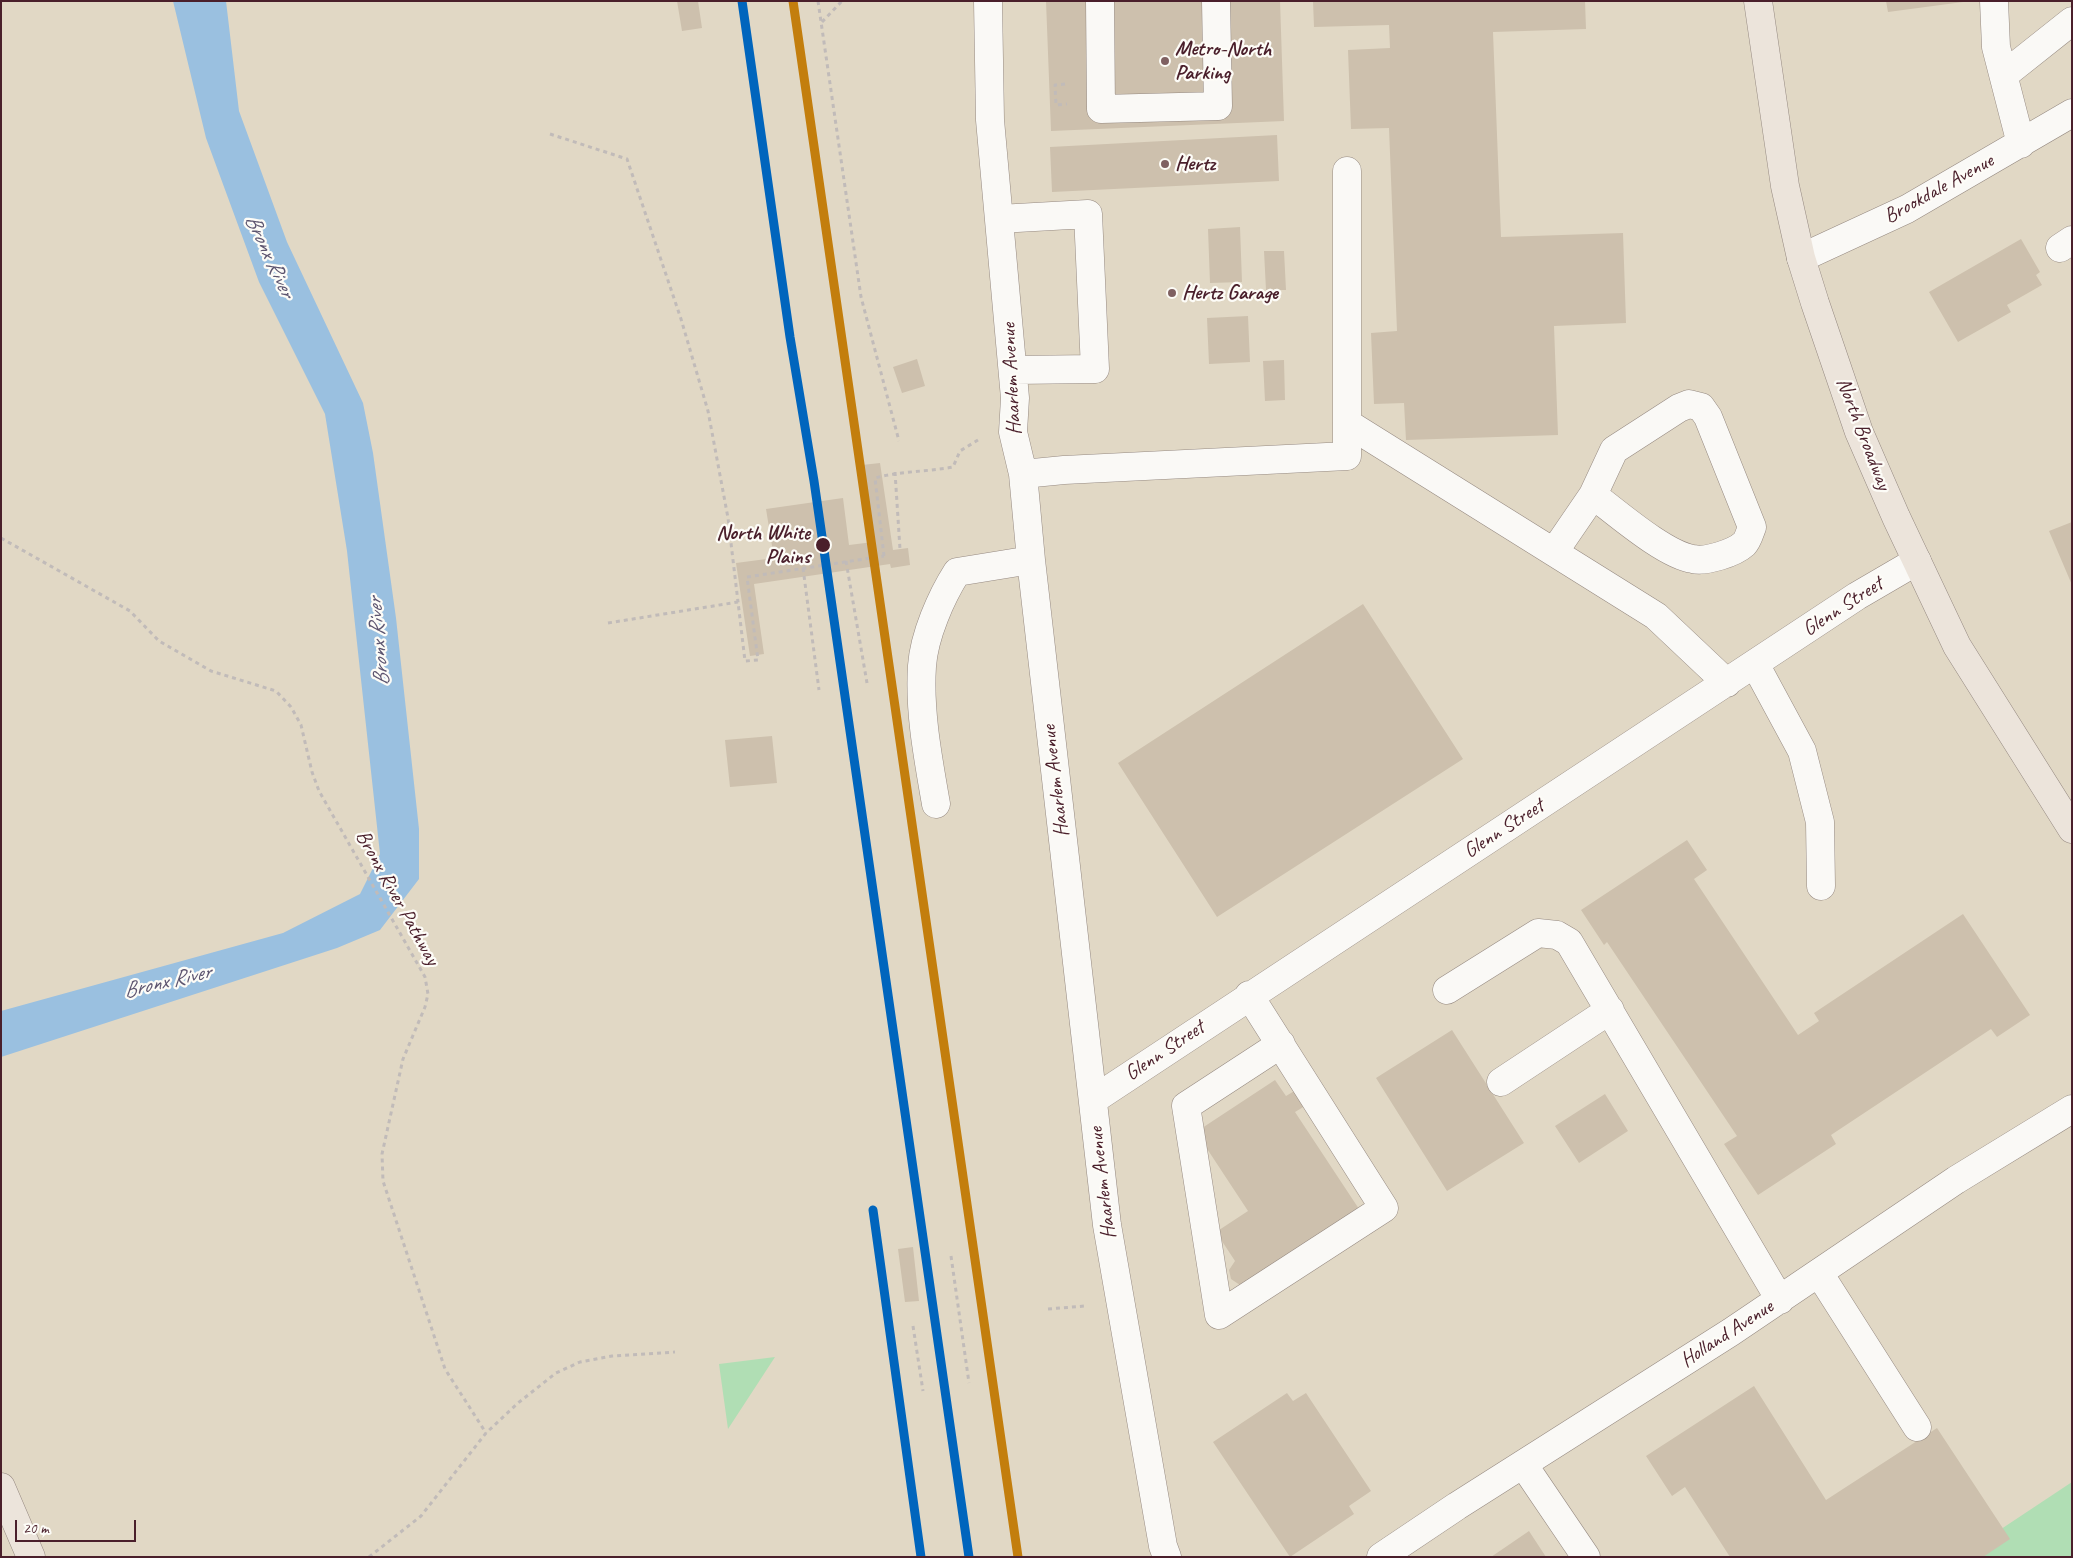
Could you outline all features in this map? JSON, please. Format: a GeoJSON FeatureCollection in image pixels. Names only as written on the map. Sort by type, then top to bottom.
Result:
{"type":"FeatureCollection","features":[{"type":"Feature","properties":{"kind":"main road","name":"North Broadway"},"geometry":{"type":"LineString","coordinates":[[1758,1],[1786,186],[1801,258],[1859,432],[1957,646],[2072,829]]}},
{"type":"Feature","properties":{"kind":"main road"},"geometry":{"type":"LineString","coordinates":[[1,1488],[31,1557]]}},
{"type":"Feature","properties":{"kind":"street","name":"Haarlem Avenue"},"geometry":{"type":"LineString","coordinates":[[988,1],[990,120],[1013,370],[1015,398],[1013,432],[1023,474],[1030,560],[1106,1225],[1163,1546],[1167,1557]]}},
{"type":"Feature","properties":{"kind":"street"},"geometry":{"type":"LineString","coordinates":[[1100,1],[1101,109],[1218,106],[1216,1]]}},
{"type":"Feature","properties":{"kind":"street"},"geometry":{"type":"LineString","coordinates":[[1994,1],[1996,47],[2021,144]]}},
{"type":"Feature","properties":{"kind":"street"},"geometry":{"type":"LineString","coordinates":[[2004,75],[2072,21]]}},
{"type":"Feature","properties":{"kind":"street","name":"Brookdale Avenue"},"geometry":{"type":"LineString","coordinates":[[1801,258],[1907,209],[2072,113]]}},
{"type":"Feature","properties":{"kind":"street"},"geometry":{"type":"LineString","coordinates":[[1023,474],[1064,470],[1347,456],[1348,171]]}},
{"type":"Feature","properties":{"kind":"street"},"geometry":{"type":"LineString","coordinates":[[1000,219],[1088,214],[1095,369],[1013,370]]}},
{"type":"Feature","properties":{"kind":"street"},"geometry":{"type":"LineString","coordinates":[[1554,552],[1593,495],[1614,450],[1679,408],[1689,404],[1701,407],[1708,417],[1752,527],[1744,544],[1719,557],[1694,560],[1671,550],[1646,535],[1593,495]]}},
{"type":"Feature","properties":{"kind":"street"},"geometry":{"type":"LineString","coordinates":[[1347,423],[1656,616],[1727,683]]}},
{"type":"Feature","properties":{"kind":"street"},"geometry":{"type":"LineString","coordinates":[[936,804],[923,727],[922,664],[933,620],[945,591],[957,572],[1030,560]]}},
{"type":"Feature","properties":{"kind":"street","name":"Glenn Street"},"geometry":{"type":"LineString","coordinates":[[1093,1100],[1249,995],[1857,596],[1917,561]]}},
{"type":"Feature","properties":{"kind":"street"},"geometry":{"type":"LineString","coordinates":[[1755,664],[1802,751],[1820,822],[1821,886]]}},
{"type":"Feature","properties":{"kind":"street"},"geometry":{"type":"LineString","coordinates":[[1447,990],[1538,933],[1557,935],[1569,942],[1780,1300]]}},
{"type":"Feature","properties":{"kind":"street"},"geometry":{"type":"LineString","coordinates":[[1249,995],[1281,1044],[1384,1208],[1218,1315],[1186,1106],[1281,1044]]}},
{"type":"Feature","properties":{"kind":"street"},"geometry":{"type":"LineString","coordinates":[[1502,1082],[1610,1010]]}},
{"type":"Feature","properties":{"kind":"street","name":"Holland Avenue"},"geometry":{"type":"LineString","coordinates":[[1384,1556],[1523,1464],[1780,1300],[1956,1180],[2072,1109]]}},
{"type":"Feature","properties":{"kind":"street"},"geometry":{"type":"LineString","coordinates":[[1819,1272],[1918,1427]]}},
{"type":"Feature","properties":{"kind":"street"},"geometry":{"type":"LineString","coordinates":[[1523,1464],[1586,1557]]}},
{"type":"Feature","properties":{"kind":"path"},"geometry":{"type":"LineString","coordinates":[[818,1],[861,297],[899,441]]}},
{"type":"Feature","properties":{"kind":"path"},"geometry":{"type":"LineString","coordinates":[[821,23],[842,1]]}},
{"type":"Feature","properties":{"kind":"path"},"geometry":{"type":"LineString","coordinates":[[1055,85],[1056,105]]}},
{"type":"Feature","properties":{"kind":"path"},"geometry":{"type":"LineString","coordinates":[[550,134],[627,159],[681,319],[708,411],[737,578],[745,662],[758,660],[747,577],[884,556],[875,478],[895,472],[925,472],[952,467],[960,452],[974,441],[1013,432]]}},
{"type":"Feature","properties":{"kind":"path"},"geometry":{"type":"LineString","coordinates":[[895,472],[900,549]]}},
{"type":"Feature","properties":{"kind":"path","name":"Bronx River Pathway"},"geometry":{"type":"LineString","coordinates":[[1,538],[130,611],[159,641],[211,671],[276,691],[290,707],[301,725],[312,772],[319,791],[425,977],[428,994],[425,1007],[403,1059],[382,1154],[383,1181],[445,1369],[486,1433]]}},
{"type":"Feature","properties":{"kind":"path"},"geometry":{"type":"LineString","coordinates":[[846,561],[867,683]]}},
{"type":"Feature","properties":{"kind":"path"},"geometry":{"type":"LineString","coordinates":[[803,568],[819,690]]}},
{"type":"Feature","properties":{"kind":"path"},"geometry":{"type":"LineString","coordinates":[[608,623],[738,602]]}},
{"type":"Feature","properties":{"kind":"path"},"geometry":{"type":"LineString","coordinates":[[952,1256],[969,1384]]}},
{"type":"Feature","properties":{"kind":"path"},"geometry":{"type":"LineString","coordinates":[[913,1326],[923,1391]]}},
{"type":"Feature","properties":{"kind":"path"},"geometry":{"type":"LineString","coordinates":[[369,1557],[421,1516],[486,1433],[518,1403],[556,1373],[580,1362],[612,1356],[675,1352]]}},
{"type":"Feature","properties":{"kind":"green space"},"geometry":{"type":"Polygon","coordinates":[[[775,1357],[728,1429],[719,1364],[775,1357]]]}},
{"type":"Feature","properties":{"kind":"green space"},"geometry":{"type":"Polygon","coordinates":[[[2072,1482],[2072,1557],[1959,1557],[2072,1482]]]}},
{"type":"Feature","properties":{"kind":"water","name":"Bronx River"},"geometry":{"type":"Polygon","coordinates":[[[173,1],[226,1],[239,111],[287,242],[363,403],[373,453],[396,618],[419,829],[419,879],[380,930],[337,948],[1,1057],[1,1011],[283,933],[360,894],[380,854],[347,551],[325,414],[259,282],[206,138],[173,1]]]}},
{"type":"Feature","properties":{"kind":"building"},"geometry":{"type":"Polygon","coordinates":[[[677,1],[698,1],[702,28],[682,31],[677,1]]]}},
{"type":"Feature","properties":{"kind":"building","name":"Metro-North Parking"},"geometry":{"type":"Polygon","coordinates":[[[1046,1],[1280,1],[1284,121],[1051,131],[1046,1]]]}},
{"type":"Feature","properties":{"kind":"building"},"geometry":{"type":"Polygon","coordinates":[[[1313,1],[1585,1],[1586,29],[1493,32],[1501,237],[1623,233],[1626,323],[1554,326],[1558,435],[1406,440],[1404,403],[1374,404],[1371,333],[1397,331],[1389,128],[1351,129],[1348,50],[1390,48],[1389,25],[1314,27],[1313,1]]]}},
{"type":"Feature","properties":{"kind":"building"},"geometry":{"type":"Polygon","coordinates":[[[1886,1],[1963,1],[1963,2],[1888,12],[1886,1]]]}},
{"type":"Feature","properties":{"kind":"building","name":"Hertz"},"geometry":{"type":"Polygon","coordinates":[[[1277,135],[1279,181],[1052,192],[1050,147],[1277,135]]]}},
{"type":"Feature","properties":{"kind":"building"},"geometry":{"type":"Polygon","coordinates":[[[1240,227],[1242,282],[1210,283],[1208,229],[1240,227]]]}},
{"type":"Feature","properties":{"kind":"building"},"geometry":{"type":"Polygon","coordinates":[[[2021,239],[2040,272],[2036,275],[2042,285],[2007,305],[2011,312],[1958,342],[1929,292],[2021,239]]]}},
{"type":"Feature","properties":{"kind":"building"},"geometry":{"type":"Polygon","coordinates":[[[1264,251],[1284,251],[1286,290],[1266,290],[1264,251]]]}},
{"type":"Feature","properties":{"kind":"building"},"geometry":{"type":"Polygon","coordinates":[[[1248,316],[1250,362],[1209,364],[1207,318],[1248,316]]]}},
{"type":"Feature","properties":{"kind":"building"},"geometry":{"type":"Polygon","coordinates":[[[917,359],[925,386],[902,393],[893,367],[917,359]]]}},
{"type":"Feature","properties":{"kind":"building"},"geometry":{"type":"Polygon","coordinates":[[[1284,360],[1285,400],[1265,401],[1263,361],[1284,360]]]}},
{"type":"Feature","properties":{"kind":"building"},"geometry":{"type":"Polygon","coordinates":[[[880,463],[893,550],[908,548],[910,565],[891,568],[890,564],[754,584],[764,654],[750,656],[736,563],[774,558],[766,509],[843,498],[849,545],[873,542],[862,465],[880,463]]]}},
{"type":"Feature","properties":{"kind":"building"},"geometry":{"type":"Polygon","coordinates":[[[2072,522],[2072,585],[2049,531],[2072,522]]]}},
{"type":"Feature","properties":{"kind":"building"},"geometry":{"type":"Polygon","coordinates":[[[1363,604],[1463,759],[1217,917],[1118,763],[1363,604]]]}},
{"type":"Feature","properties":{"kind":"building"},"geometry":{"type":"Polygon","coordinates":[[[772,736],[777,783],[730,787],[725,740],[772,736]]]}},
{"type":"Feature","properties":{"kind":"building"},"geometry":{"type":"Polygon","coordinates":[[[1687,840],[1707,870],[1694,879],[1798,1035],[1819,1021],[1814,1013],[1963,914],[2030,1015],[1997,1037],[1991,1029],[1831,1135],[1836,1144],[1758,1195],[1724,1144],[1737,1136],[1607,942],[1604,945],[1581,910],[1687,840]]]}},
{"type":"Feature","properties":{"kind":"building"},"geometry":{"type":"Polygon","coordinates":[[[1452,1030],[1524,1143],[1447,1191],[1376,1078],[1452,1030]]]}},
{"type":"Feature","properties":{"kind":"building"},"geometry":{"type":"Polygon","coordinates":[[[1275,1080],[1286,1096],[1296,1090],[1305,1106],[1295,1112],[1359,1209],[1240,1285],[1231,1279],[1229,1270],[1235,1261],[1216,1232],[1248,1211],[1196,1132],[1275,1080]]]}},
{"type":"Feature","properties":{"kind":"building"},"geometry":{"type":"Polygon","coordinates":[[[1605,1094],[1628,1131],[1579,1163],[1555,1126],[1605,1094]]]}},
{"type":"Feature","properties":{"kind":"building"},"geometry":{"type":"Polygon","coordinates":[[[913,1247],[919,1301],[905,1302],[898,1249],[913,1247]]]}},
{"type":"Feature","properties":{"kind":"building"},"geometry":{"type":"Polygon","coordinates":[[[1754,1386],[1826,1500],[1937,1428],[2010,1539],[1983,1557],[1730,1557],[1685,1487],[1672,1496],[1646,1456],[1754,1386]]]}},
{"type":"Feature","properties":{"kind":"building"},"geometry":{"type":"Polygon","coordinates":[[[1287,1393],[1293,1401],[1306,1393],[1371,1491],[1349,1506],[1354,1514],[1290,1557],[1213,1442],[1287,1393]]]}},
{"type":"Feature","properties":{"kind":"building"},"geometry":{"type":"Polygon","coordinates":[[[1529,1531],[1546,1557],[1491,1557],[1529,1531]]]}},
{"type":"Feature","properties":{"kind":"railway"},"geometry":{"type":"LineString","coordinates":[[793,1],[1018,1557]]}},
{"type":"Feature","properties":{"kind":"transit line"},"geometry":{"type":"LineString","coordinates":[[742,1],[790,337],[814,481],[969,1557]]}},
{"type":"Feature","properties":{"kind":"transit line"},"geometry":{"type":"LineString","coordinates":[[793,1],[1018,1557]]}},
{"type":"Feature","properties":{"kind":"transit line"},"geometry":{"type":"LineString","coordinates":[[873,1210],[921,1557]]}},
{"type":"Feature","properties":{"kind":"place","name":"Metro-North Parking"},"geometry":{"type":"Point","coordinates":[1165,61]}},
{"type":"Feature","properties":{"kind":"place","name":"Hertz"},"geometry":{"type":"Point","coordinates":[1165,164]}},
{"type":"Feature","properties":{"kind":"place","name":"Hertz Garage"},"geometry":{"type":"Point","coordinates":[1172,293]}},
{"type":"Feature","properties":{"kind":"place","name":"North White Plains"},"geometry":{"type":"Point","coordinates":[823,545]}}]}
